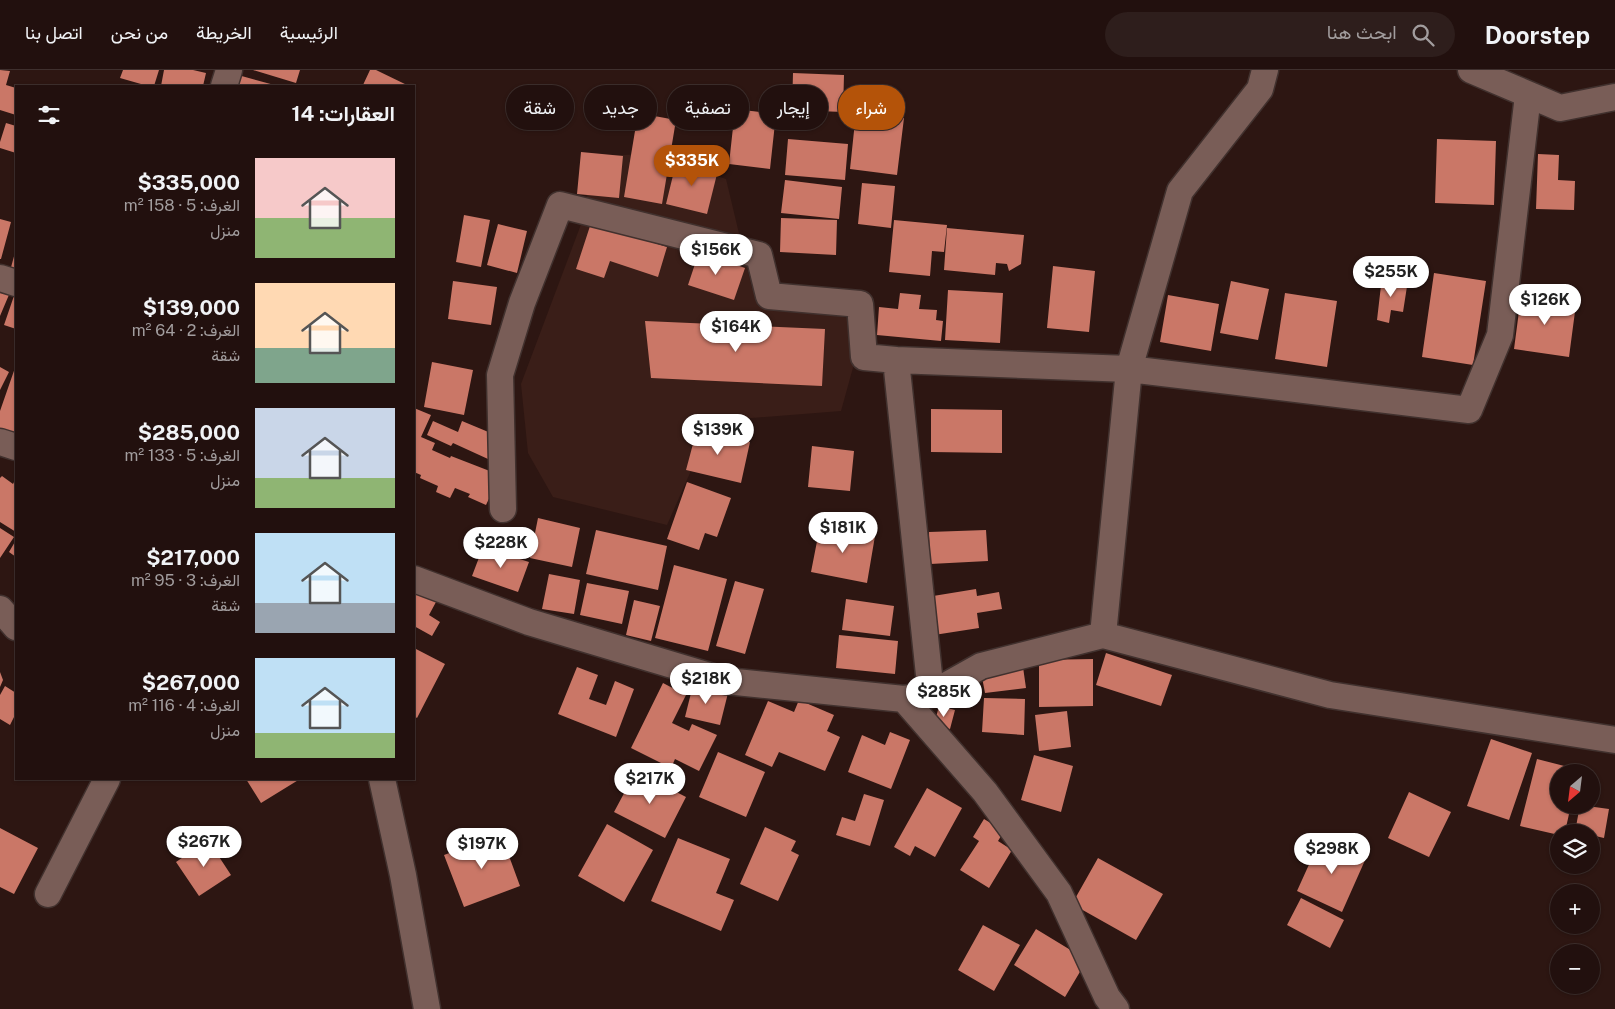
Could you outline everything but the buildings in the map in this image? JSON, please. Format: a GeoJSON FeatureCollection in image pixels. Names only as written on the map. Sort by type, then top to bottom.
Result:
{"type":"FeatureCollection","features":[{"type":"Feature","properties":{"kind":"street"},"geometry":{"type":"LineString","coordinates":[[224,85],[229,70]]}},
{"type":"Feature","properties":{"kind":"street"},"geometry":{"type":"LineString","coordinates":[[1103,635],[1128,369],[1180,191],[1260,89],[1266,70]]}},
{"type":"Feature","properties":{"kind":"street"},"geometry":{"type":"LineString","coordinates":[[1470,70],[1560,108],[1615,97]]}},
{"type":"Feature","properties":{"kind":"street"},"geometry":{"type":"LineString","coordinates":[[503,509],[500,375],[522,304],[560,205],[759,255],[769,296],[860,304],[864,357],[896,360],[1128,369],[1469,410],[1500,335],[1528,95]]}},
{"type":"Feature","properties":{"kind":"street"},"geometry":{"type":"LineString","coordinates":[[0,278],[15,283]]}},
{"type":"Feature","properties":{"kind":"street"},"geometry":{"type":"LineString","coordinates":[[896,360],[932,694]]}},
{"type":"Feature","properties":{"kind":"street"},"geometry":{"type":"LineString","coordinates":[[0,442],[15,447]]}},
{"type":"Feature","properties":{"kind":"street"},"geometry":{"type":"LineString","coordinates":[[415,579],[529,622],[726,681],[904,699],[932,694],[981,666],[1103,635],[1330,695],[1615,740]]}},
{"type":"Feature","properties":{"kind":"street"},"geometry":{"type":"LineString","coordinates":[[0,609],[15,626]]}},
{"type":"Feature","properties":{"kind":"street"},"geometry":{"type":"LineString","coordinates":[[904,699],[985,792],[1059,892],[1106,997],[1116,1009]]}},
{"type":"Feature","properties":{"kind":"street"},"geometry":{"type":"LineString","coordinates":[[48,894],[106,780]]}},
{"type":"Feature","properties":{"kind":"street"},"geometry":{"type":"LineString","coordinates":[[382,780],[403,875],[428,1009]]}},
{"type":"Feature","properties":{"kind":"shaded area"},"geometry":{"type":"Polygon","coordinates":[[[650,154],[726,179],[752,288],[865,324],[841,411],[713,421],[667,525],[553,497],[528,453],[521,384],[583,219],[593,156],[650,154]]]}}]}
